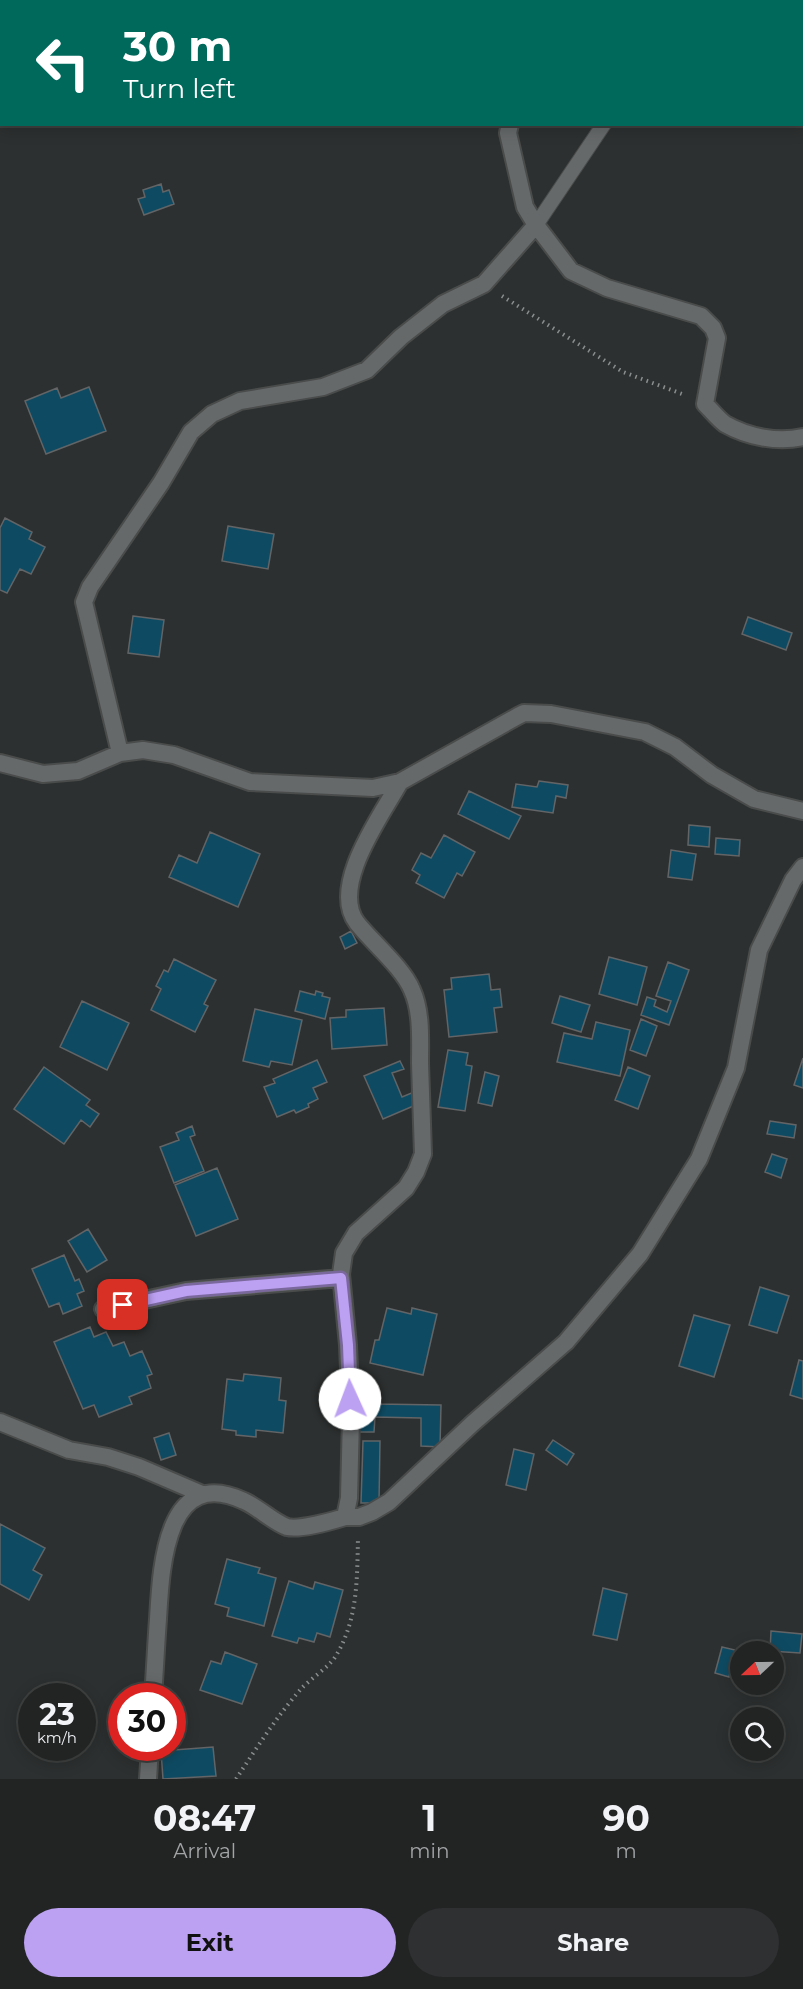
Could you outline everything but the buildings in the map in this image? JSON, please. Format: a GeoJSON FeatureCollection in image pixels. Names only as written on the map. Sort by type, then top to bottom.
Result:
{"type":"FeatureCollection","features":[{"type":"Feature","properties":{"kind":"street"},"geometry":{"type":"LineString","coordinates":[[510,126],[508,134],[525,207],[571,271],[607,288],[701,316],[713,327],[717,338],[705,404],[724,423],[753,435],[788,440],[803,436]]}},
{"type":"Feature","properties":{"kind":"street"},"geometry":{"type":"LineString","coordinates":[[120,753],[84,603],[90,587],[161,483],[191,432],[212,414],[240,401],[323,387],[367,370],[401,338],[443,304],[484,284],[536,225]]}},
{"type":"Feature","properties":{"kind":"street"},"geometry":{"type":"LineString","coordinates":[[0,763],[43,774],[78,771],[120,753],[143,750],[174,755],[250,782],[373,788],[400,782],[495,727],[524,713],[551,714],[645,732],[675,747],[712,775],[754,799],[803,812]]}},
{"type":"Feature","properties":{"kind":"street"},"geometry":{"type":"LineString","coordinates":[[352,1517],[349,1498],[351,1417],[348,1345],[341,1262],[356,1233],[406,1188],[423,1154],[420,1032],[412,990],[402,975],[355,921],[350,901],[349,881],[359,855],[400,782]]}},
{"type":"Feature","properties":{"kind":"street"},"geometry":{"type":"LineString","coordinates":[[154,1683],[160,1578],[167,1543],[177,1516],[184,1507],[202,1494],[216,1492],[243,1500],[288,1527],[326,1524],[352,1517],[390,1502],[473,1423],[566,1341],[639,1254],[699,1160],[736,1068],[759,950],[793,880],[803,867]]}},
{"type":"Feature","properties":{"kind":"street"},"geometry":{"type":"LineString","coordinates":[[103,1309],[186,1291],[341,1278]]}},
{"type":"Feature","properties":{"kind":"street"},"geometry":{"type":"LineString","coordinates":[[0,1422],[69,1450],[115,1459],[202,1494]]}},
{"type":"Feature","properties":{"kind":"street"},"geometry":{"type":"LineString","coordinates":[[148,1779],[149,1761]]}},
{"type":"Feature","properties":{"kind":"lane"},"geometry":{"type":"LineString","coordinates":[[536,225],[603,126]]}},
{"type":"Feature","properties":{"kind":"path"},"geometry":{"type":"LineString","coordinates":[[484,284],[623,372],[705,404]]}},
{"type":"Feature","properties":{"kind":"path"},"geometry":{"type":"LineString","coordinates":[[236,1779],[300,1691],[333,1661],[347,1633],[354,1609],[352,1517]]}},
{"type":"Feature","properties":{"kind":"route"},"geometry":{"type":"LineString","coordinates":[[123,1305],[186,1291],[341,1278],[348,1345],[350,1399]]}}]}
